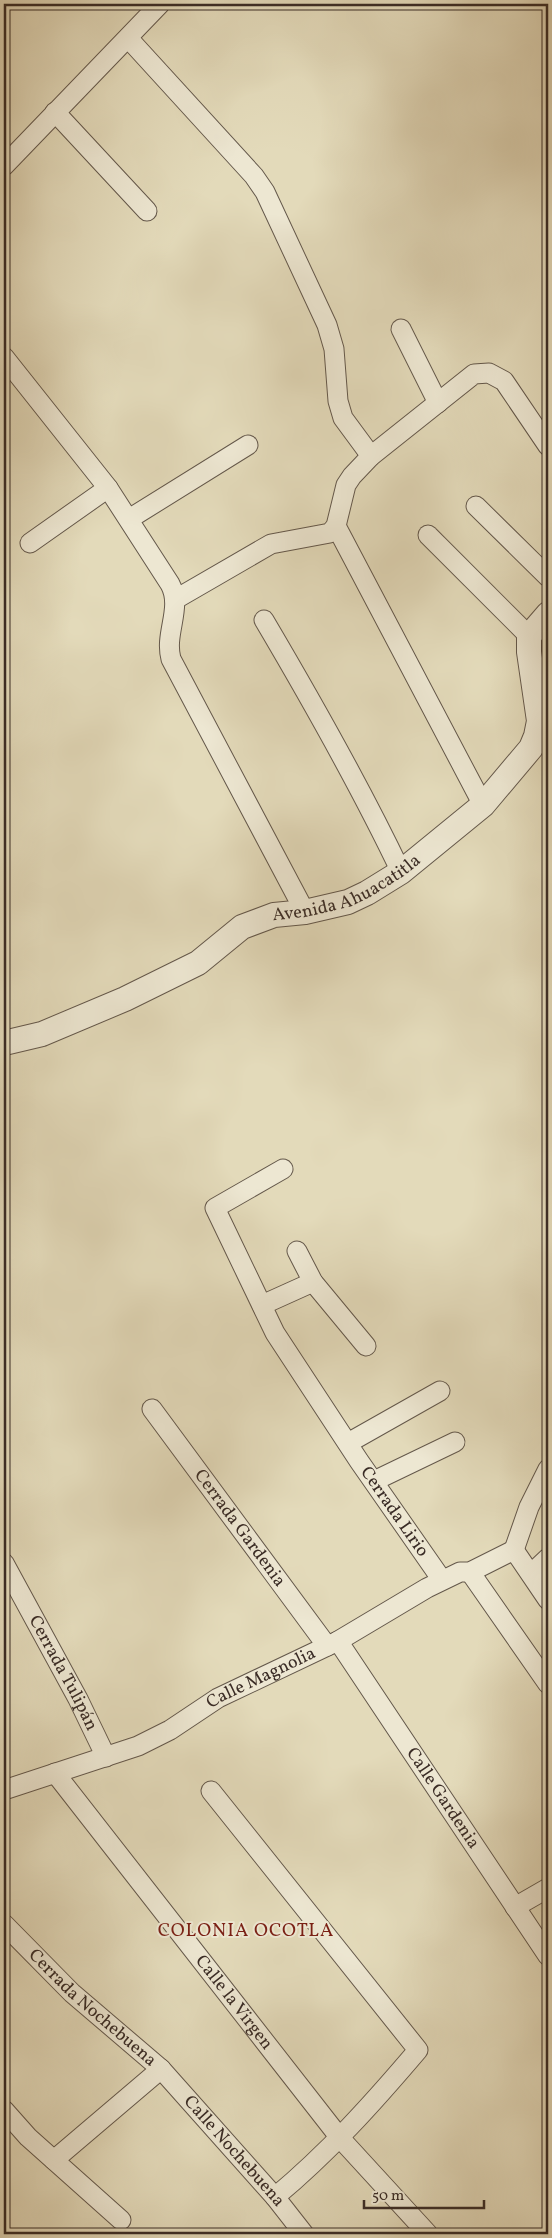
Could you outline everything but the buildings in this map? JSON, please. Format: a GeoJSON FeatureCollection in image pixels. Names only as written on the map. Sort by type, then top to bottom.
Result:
{"type":"FeatureCollection","features":[{"type":"Feature","properties":{"kind":"street"},"geometry":{"type":"LineString","coordinates":[[4,166],[160,4]]}},
{"type":"Feature","properties":{"kind":"street"},"geometry":{"type":"LineString","coordinates":[[128,38],[254,176],[265,192],[327,326],[334,349],[338,401],[343,418],[371,456]]}},
{"type":"Feature","properties":{"kind":"street"},"geometry":{"type":"LineString","coordinates":[[55,112],[147,211]]}},
{"type":"Feature","properties":{"kind":"street"},"geometry":{"type":"LineString","coordinates":[[401,330],[438,403]]}},
{"type":"Feature","properties":{"kind":"street"},"geometry":{"type":"LineString","coordinates":[[4,357],[108,488],[170,584],[176,600],[169,640],[171,659],[305,912]]}},
{"type":"Feature","properties":{"kind":"street"},"geometry":{"type":"LineString","coordinates":[[176,600],[271,544],[330,533],[336,526],[346,485],[352,476],[371,456],[474,374],[489,373],[504,381],[548,446]]}},
{"type":"Feature","properties":{"kind":"street"},"geometry":{"type":"LineString","coordinates":[[129,519],[248,445]]}},
{"type":"Feature","properties":{"kind":"street"},"geometry":{"type":"LineString","coordinates":[[30,544],[108,488]]}},
{"type":"Feature","properties":{"kind":"street"},"geometry":{"type":"LineString","coordinates":[[476,506],[548,577]]}},
{"type":"Feature","properties":{"kind":"street"},"geometry":{"type":"LineString","coordinates":[[336,526],[483,806]]}},
{"type":"Feature","properties":{"kind":"street"},"geometry":{"type":"LineString","coordinates":[[428,536],[529,636],[548,614]]}},
{"type":"Feature","properties":{"kind":"street"},"geometry":{"type":"LineString","coordinates":[[264,620],[321,717],[376,818],[401,872]]}},
{"type":"Feature","properties":{"kind":"street","name":"Avenida Ahuacatitla"},"geometry":{"type":"LineString","coordinates":[[4,1043],[42,1034],[125,999],[198,963],[242,927],[274,915],[305,912],[348,902],[367,893],[401,872],[483,806],[524,758],[536,736],[538,721],[529,652],[529,636]]}},
{"type":"Feature","properties":{"kind":"street","name":"Cerrada Lirio"},"geometry":{"type":"LineString","coordinates":[[283,1170],[215,1208],[275,1333],[442,1580]]}},
{"type":"Feature","properties":{"kind":"street"},"geometry":{"type":"LineString","coordinates":[[297,1251],[312,1282],[366,1346]]}},
{"type":"Feature","properties":{"kind":"street"},"geometry":{"type":"LineString","coordinates":[[262,1305],[312,1282]]}},
{"type":"Feature","properties":{"kind":"street"},"geometry":{"type":"LineString","coordinates":[[348,1443],[440,1391]]}},
{"type":"Feature","properties":{"kind":"street","name":"Cerrada Gardenia"},"geometry":{"type":"LineString","coordinates":[[152,1409],[332,1643]]}},
{"type":"Feature","properties":{"kind":"street"},"geometry":{"type":"LineString","coordinates":[[374,1481],[455,1442]]}},
{"type":"Feature","properties":{"kind":"street"},"geometry":{"type":"LineString","coordinates":[[548,1469],[529,1507],[514,1550],[548,1600]]}},
{"type":"Feature","properties":{"kind":"street","name":"Calle Magnolia"},"geometry":{"type":"LineString","coordinates":[[4,1790],[138,1746],[170,1730],[218,1698],[332,1643],[442,1580],[460,1572],[470,1572],[514,1550]]}},
{"type":"Feature","properties":{"kind":"street"},"geometry":{"type":"LineString","coordinates":[[531,1574],[548,1558]]}},
{"type":"Feature","properties":{"kind":"street","name":"Cerrada Tulipán"},"geometry":{"type":"LineString","coordinates":[[4,1563],[78,1699],[106,1757]]}},
{"type":"Feature","properties":{"kind":"street"},"geometry":{"type":"LineString","coordinates":[[470,1572],[548,1684]]}},
{"type":"Feature","properties":{"kind":"street","name":"Calle Gardenia"},"geometry":{"type":"LineString","coordinates":[[332,1643],[548,1956]]}},
{"type":"Feature","properties":{"kind":"street","name":"Calle la Virgen"},"geometry":{"type":"LineString","coordinates":[[55,1773],[340,2138],[428,2234]]}},
{"type":"Feature","properties":{"kind":"street"},"geometry":{"type":"LineString","coordinates":[[211,1791],[418,2050],[340,2138],[311,2167],[275,2197]]}},
{"type":"Feature","properties":{"kind":"street"},"geometry":{"type":"LineString","coordinates":[[515,1907],[548,1888]]}},
{"type":"Feature","properties":{"kind":"street","name":"Cerrada Nochebuena"},"geometry":{"type":"LineString","coordinates":[[4,1924],[72,1993],[161,2069]]}},
{"type":"Feature","properties":{"kind":"street"},"geometry":{"type":"LineString","coordinates":[[54,2160],[161,2069]]}},
{"type":"Feature","properties":{"kind":"street","name":"Calle Nochebuena"},"geometry":{"type":"LineString","coordinates":[[161,2069],[275,2197],[304,2234]]}},
{"type":"Feature","properties":{"kind":"street"},"geometry":{"type":"LineString","coordinates":[[4,2110],[28,2137],[121,2220]]}},
{"type":"Feature","properties":{"kind":"district","name":"COLONIA OCOTLA"},"geometry":{"type":"Point","coordinates":[246,1931]}}]}
